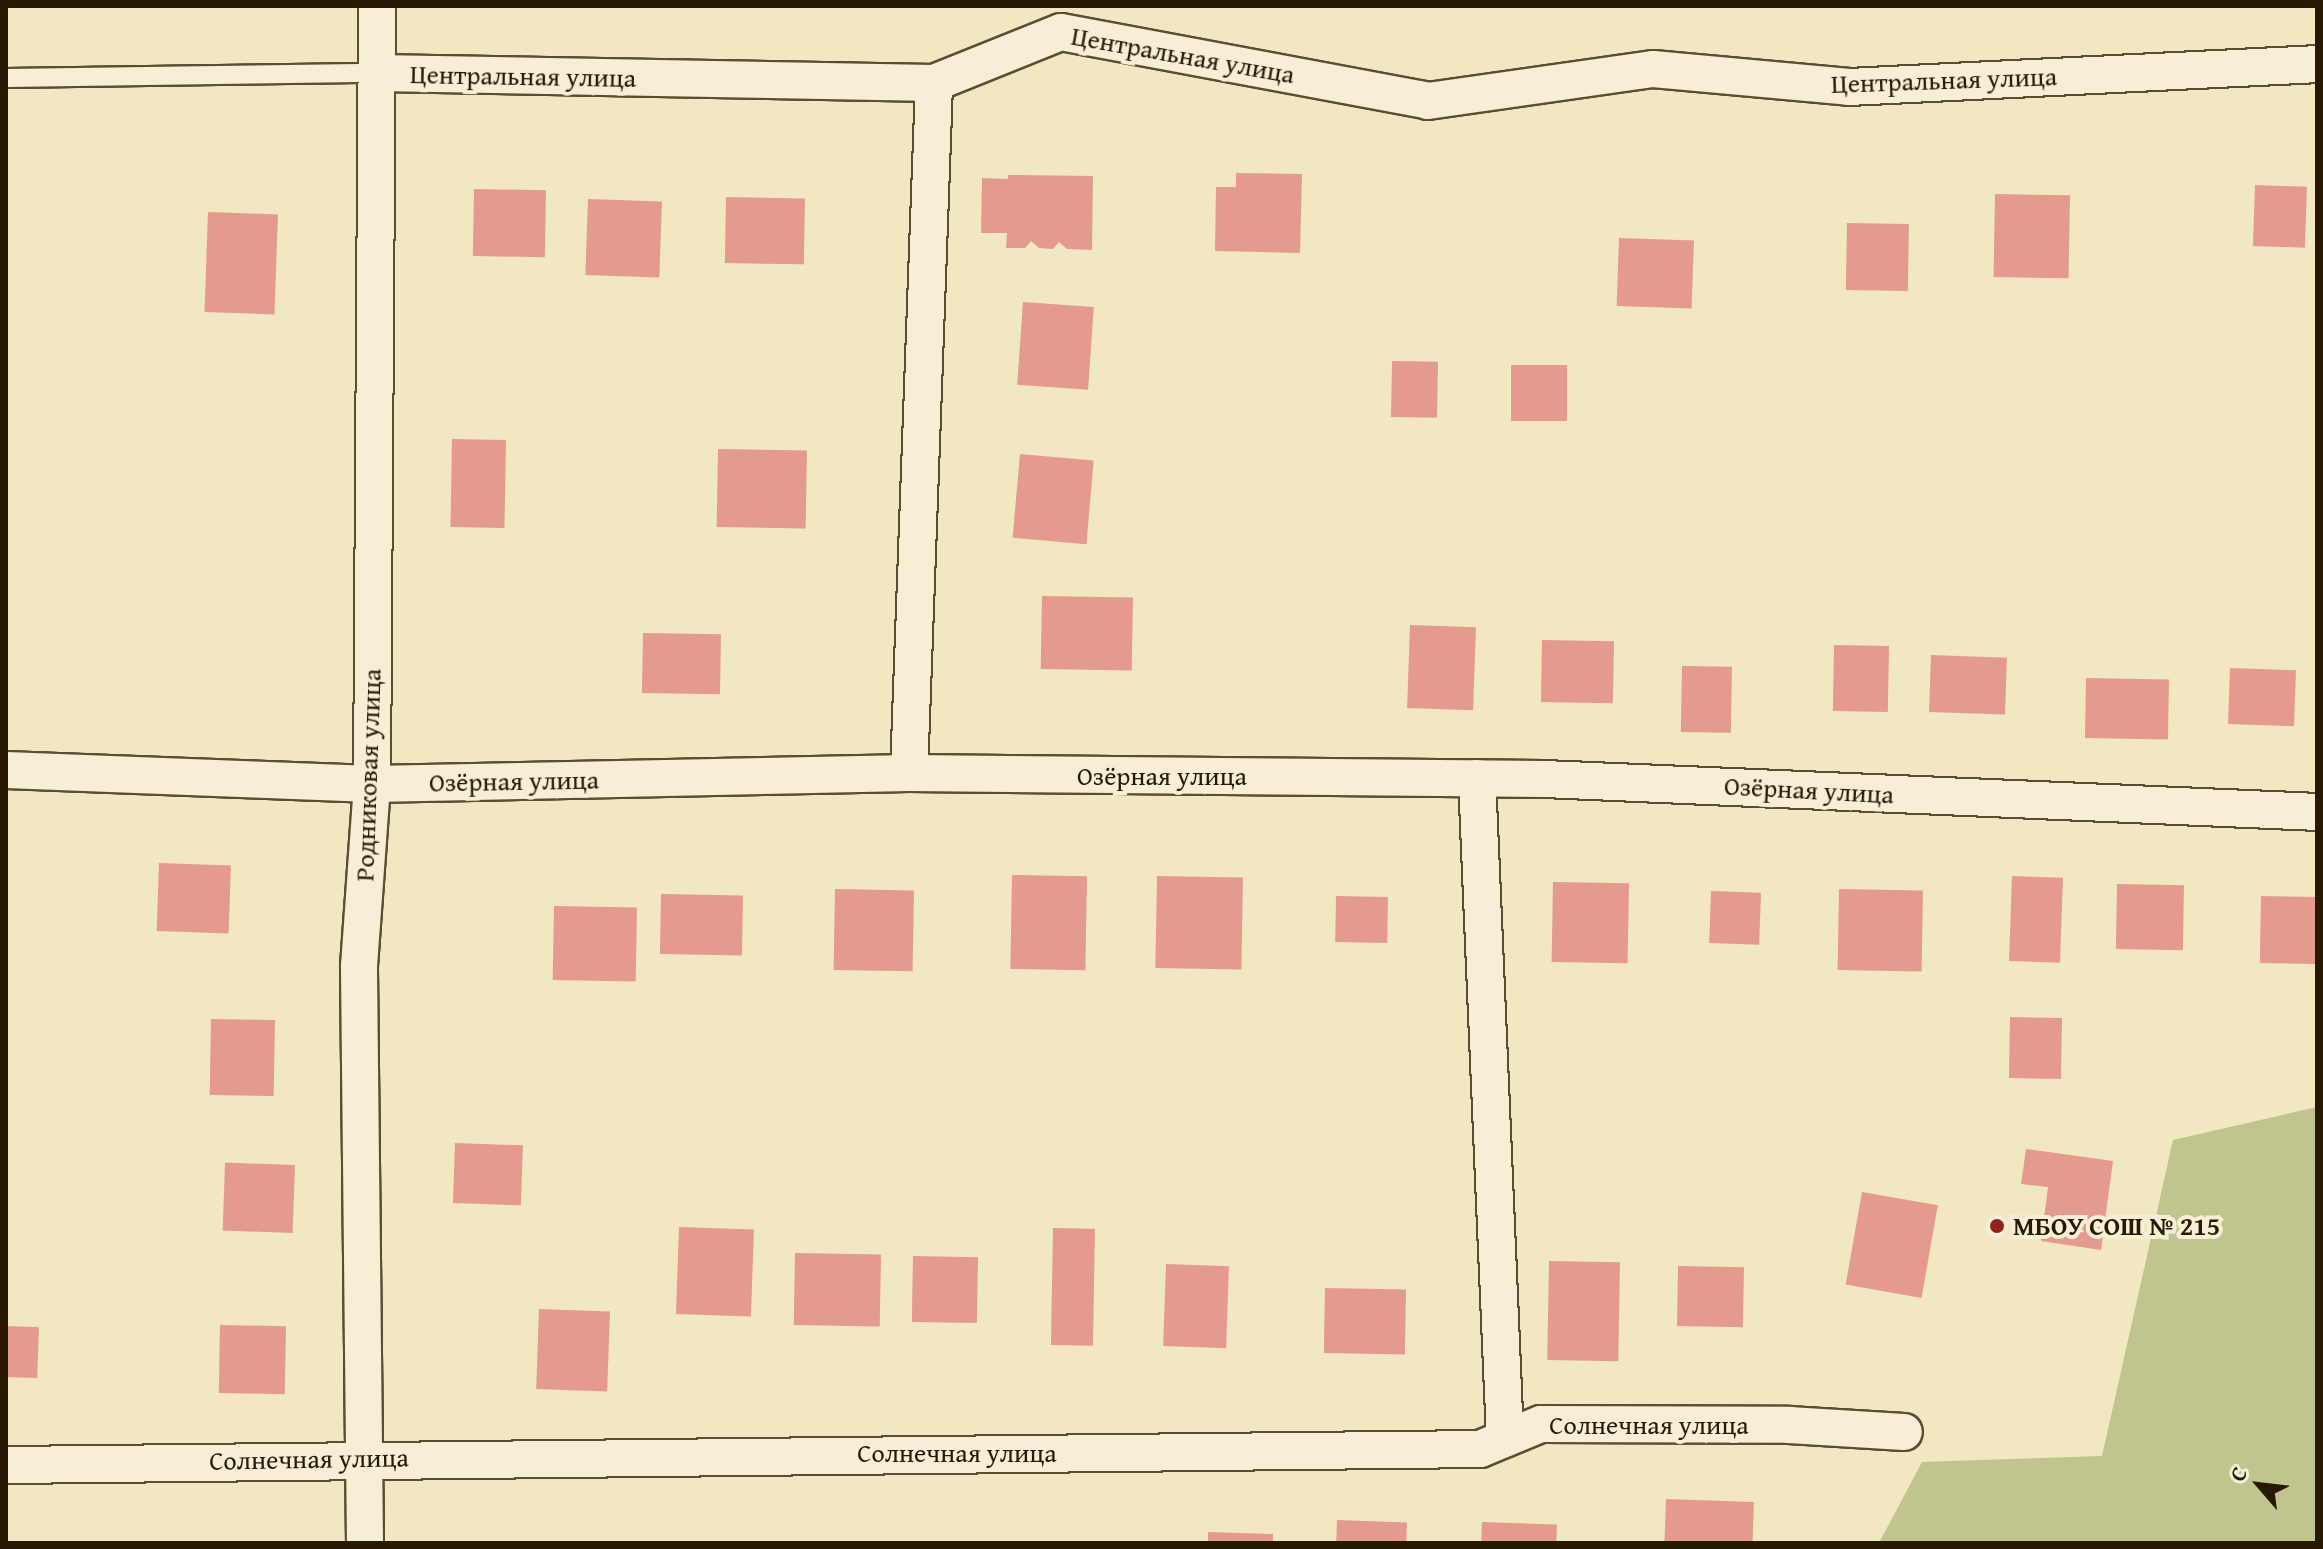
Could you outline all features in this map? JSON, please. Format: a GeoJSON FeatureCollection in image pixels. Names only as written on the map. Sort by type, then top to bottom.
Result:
{"type":"FeatureCollection","features":[{"type":"Feature","properties":{"kind":"street","name":"Родниковая улица"},"geometry":{"type":"LineString","coordinates":[[365,1543],[359,966],[372,784],[377,6]]}},
{"type":"Feature","properties":{"kind":"street","name":"Центральная улица"},"geometry":{"type":"LineString","coordinates":[[377,73],[934,83],[1061,19],[1428,101],[1653,69],[1849,87],[2317,64]]}},
{"type":"Feature","properties":{"kind":"street"},"geometry":{"type":"LineString","coordinates":[[909,773],[934,83]]}},
{"type":"Feature","properties":{"kind":"street","name":"Озёрная улица"},"geometry":{"type":"LineString","coordinates":[[6,770],[372,784],[909,773],[1477,778],[2317,812]]}},
{"type":"Feature","properties":{"kind":"street"},"geometry":{"type":"LineString","coordinates":[[1477,778],[1505,1438]]}},
{"type":"Feature","properties":{"kind":"street","name":"Солнечная улица"},"geometry":{"type":"LineString","coordinates":[[6,1465],[364,1458],[1480,1449],[1541,1424],[1789,1425],[1904,1432]]}},
{"type":"Feature","properties":{"kind":"lane","name":"Центральная улица"},"geometry":{"type":"LineString","coordinates":[[6,78],[377,73]]}},
{"type":"Feature","properties":{"kind":"green space"},"geometry":{"type":"Polygon","coordinates":[[[2317,1107],[2317,1543],[1879,1543],[1922,1462],[2102,1456],[2173,1140],[2317,1107]]]}},
{"type":"Feature","properties":{"kind":"building"},"geometry":{"type":"Polygon","coordinates":[[[1236,173],[1302,174],[1300,253],[1215,251],[1216,187],[1236,187],[1236,173]]]}},
{"type":"Feature","properties":{"kind":"building"},"geometry":{"type":"Polygon","coordinates":[[[1008,175],[1093,176],[1092,250],[1067,249],[1059,242],[1053,249],[1039,248],[1031,241],[1025,248],[1006,248],[1007,233],[981,233],[982,178],[1008,179],[1008,175]]]}},
{"type":"Feature","properties":{"kind":"building"},"geometry":{"type":"Polygon","coordinates":[[[2255,185],[2307,187],[2305,248],[2253,246],[2255,185]]]}},
{"type":"Feature","properties":{"kind":"building"},"geometry":{"type":"Polygon","coordinates":[[[474,189],[546,190],[545,257],[473,256],[474,189]]]}},
{"type":"Feature","properties":{"kind":"building"},"geometry":{"type":"Polygon","coordinates":[[[1995,194],[2070,195],[2069,278],[1994,277],[1995,194]]]}},
{"type":"Feature","properties":{"kind":"building"},"geometry":{"type":"Polygon","coordinates":[[[726,197],[805,198],[804,264],[725,263],[726,197]]]}},
{"type":"Feature","properties":{"kind":"building"},"geometry":{"type":"Polygon","coordinates":[[[588,199],[662,202],[659,278],[585,275],[588,199]]]}},
{"type":"Feature","properties":{"kind":"building"},"geometry":{"type":"Polygon","coordinates":[[[208,212],[278,214],[274,314],[205,312],[208,212]]]}},
{"type":"Feature","properties":{"kind":"building"},"geometry":{"type":"Polygon","coordinates":[[[1847,223],[1909,224],[1908,291],[1846,290],[1847,223]]]}},
{"type":"Feature","properties":{"kind":"building"},"geometry":{"type":"Polygon","coordinates":[[[1619,238],[1694,241],[1692,309],[1617,306],[1619,238]]]}},
{"type":"Feature","properties":{"kind":"building"},"geometry":{"type":"Polygon","coordinates":[[[1023,302],[1094,307],[1088,390],[1017,385],[1023,302]]]}},
{"type":"Feature","properties":{"kind":"building"},"geometry":{"type":"Polygon","coordinates":[[[1392,361],[1438,362],[1437,418],[1391,417],[1392,361]]]}},
{"type":"Feature","properties":{"kind":"building"},"geometry":{"type":"Polygon","coordinates":[[[1511,365],[1567,365],[1567,421],[1511,421],[1511,365]]]}},
{"type":"Feature","properties":{"kind":"building"},"geometry":{"type":"Polygon","coordinates":[[[452,439],[506,440],[504,528],[450,527],[452,439]]]}},
{"type":"Feature","properties":{"kind":"building"},"geometry":{"type":"Polygon","coordinates":[[[718,449],[807,451],[806,529],[717,527],[718,449]]]}},
{"type":"Feature","properties":{"kind":"building"},"geometry":{"type":"Polygon","coordinates":[[[1020,454],[1094,460],[1086,544],[1013,538],[1020,454]]]}},
{"type":"Feature","properties":{"kind":"building"},"geometry":{"type":"Polygon","coordinates":[[[1042,596],[1133,598],[1132,671],[1041,669],[1042,596]]]}},
{"type":"Feature","properties":{"kind":"building"},"geometry":{"type":"Polygon","coordinates":[[[1410,625],[1476,627],[1473,710],[1407,708],[1410,625]]]}},
{"type":"Feature","properties":{"kind":"building"},"geometry":{"type":"Polygon","coordinates":[[[643,633],[721,634],[720,694],[642,693],[643,633]]]}},
{"type":"Feature","properties":{"kind":"building"},"geometry":{"type":"Polygon","coordinates":[[[1542,640],[1614,641],[1613,703],[1541,702],[1542,640]]]}},
{"type":"Feature","properties":{"kind":"building"},"geometry":{"type":"Polygon","coordinates":[[[1834,645],[1889,646],[1888,712],[1833,711],[1834,645]]]}},
{"type":"Feature","properties":{"kind":"building"},"geometry":{"type":"Polygon","coordinates":[[[1931,655],[2007,658],[2005,715],[1929,712],[1931,655]]]}},
{"type":"Feature","properties":{"kind":"building"},"geometry":{"type":"Polygon","coordinates":[[[1682,666],[1732,667],[1731,733],[1681,732],[1682,666]]]}},
{"type":"Feature","properties":{"kind":"building"},"geometry":{"type":"Polygon","coordinates":[[[2230,668],[2296,670],[2294,726],[2228,724],[2230,668]]]}},
{"type":"Feature","properties":{"kind":"building"},"geometry":{"type":"Polygon","coordinates":[[[2086,678],[2169,679],[2168,739],[2085,738],[2086,678]]]}},
{"type":"Feature","properties":{"kind":"building"},"geometry":{"type":"Polygon","coordinates":[[[159,863],[231,866],[229,933],[157,931],[159,863]]]}},
{"type":"Feature","properties":{"kind":"building"},"geometry":{"type":"Polygon","coordinates":[[[1012,875],[1087,876],[1085,970],[1010,969],[1012,875]]]}},
{"type":"Feature","properties":{"kind":"building"},"geometry":{"type":"Polygon","coordinates":[[[1157,876],[1243,878],[1241,969],[1155,968],[1157,876]]]}},
{"type":"Feature","properties":{"kind":"building"},"geometry":{"type":"Polygon","coordinates":[[[2012,876],[2063,878],[2060,963],[2009,961],[2012,876]]]}},
{"type":"Feature","properties":{"kind":"building"},"geometry":{"type":"Polygon","coordinates":[[[1553,882],[1629,883],[1628,963],[1552,962],[1553,882]]]}},
{"type":"Feature","properties":{"kind":"building"},"geometry":{"type":"Polygon","coordinates":[[[2117,884],[2184,885],[2183,950],[2116,949],[2117,884]]]}},
{"type":"Feature","properties":{"kind":"building"},"geometry":{"type":"Polygon","coordinates":[[[835,889],[914,890],[913,971],[834,970],[835,889]]]}},
{"type":"Feature","properties":{"kind":"building"},"geometry":{"type":"Polygon","coordinates":[[[1839,889],[1923,890],[1922,971],[1838,970],[1839,889]]]}},
{"type":"Feature","properties":{"kind":"building"},"geometry":{"type":"Polygon","coordinates":[[[1711,891],[1761,893],[1759,945],[1709,943],[1711,891]]]}},
{"type":"Feature","properties":{"kind":"building"},"geometry":{"type":"Polygon","coordinates":[[[661,894],[743,895],[742,955],[660,954],[661,894]]]}},
{"type":"Feature","properties":{"kind":"building"},"geometry":{"type":"Polygon","coordinates":[[[1336,896],[1388,897],[1387,943],[1335,942],[1336,896]]]}},
{"type":"Feature","properties":{"kind":"building"},"geometry":{"type":"Polygon","coordinates":[[[2261,896],[2317,897],[2316,964],[2260,963],[2261,896]]]}},
{"type":"Feature","properties":{"kind":"building"},"geometry":{"type":"Polygon","coordinates":[[[554,906],[637,907],[636,981],[553,980],[554,906]]]}},
{"type":"Feature","properties":{"kind":"building"},"geometry":{"type":"Polygon","coordinates":[[[2010,1017],[2062,1018],[2061,1079],[2009,1078],[2010,1017]]]}},
{"type":"Feature","properties":{"kind":"building"},"geometry":{"type":"Polygon","coordinates":[[[211,1019],[275,1020],[274,1096],[210,1095],[211,1019]]]}},
{"type":"Feature","properties":{"kind":"building"},"geometry":{"type":"Polygon","coordinates":[[[455,1143],[523,1145],[521,1205],[453,1203],[455,1143]]]}},
{"type":"Feature","properties":{"kind":"building"},"geometry":{"type":"Polygon","coordinates":[[[2026,1149],[2113,1161],[2101,1250],[2041,1241],[2048,1187],[2021,1184],[2026,1149]]]}},
{"type":"Feature","properties":{"kind":"building"},"geometry":{"type":"Polygon","coordinates":[[[225,1163],[295,1165],[293,1233],[223,1231],[225,1163]]]}},
{"type":"Feature","properties":{"kind":"building"},"geometry":{"type":"Polygon","coordinates":[[[1862,1192],[1938,1205],[1922,1298],[1846,1285],[1862,1192]]]}},
{"type":"Feature","properties":{"kind":"building"},"geometry":{"type":"Polygon","coordinates":[[[679,1227],[754,1230],[751,1317],[676,1314],[679,1227]]]}},
{"type":"Feature","properties":{"kind":"building"},"geometry":{"type":"Polygon","coordinates":[[[1053,1228],[1095,1229],[1093,1346],[1051,1345],[1053,1228]]]}},
{"type":"Feature","properties":{"kind":"building"},"geometry":{"type":"Polygon","coordinates":[[[795,1253],[881,1255],[880,1326],[794,1325],[795,1253]]]}},
{"type":"Feature","properties":{"kind":"building"},"geometry":{"type":"Polygon","coordinates":[[[913,1256],[978,1257],[977,1323],[912,1322],[913,1256]]]}},
{"type":"Feature","properties":{"kind":"building"},"geometry":{"type":"Polygon","coordinates":[[[1549,1261],[1620,1262],[1618,1361],[1547,1360],[1549,1261]]]}},
{"type":"Feature","properties":{"kind":"building"},"geometry":{"type":"Polygon","coordinates":[[[1166,1264],[1229,1266],[1226,1348],[1163,1346],[1166,1264]]]}},
{"type":"Feature","properties":{"kind":"building"},"geometry":{"type":"Polygon","coordinates":[[[1678,1266],[1744,1267],[1743,1327],[1677,1326],[1678,1266]]]}},
{"type":"Feature","properties":{"kind":"building"},"geometry":{"type":"Polygon","coordinates":[[[1325,1288],[1406,1289],[1405,1354],[1324,1353],[1325,1288]]]}},
{"type":"Feature","properties":{"kind":"building"},"geometry":{"type":"Polygon","coordinates":[[[539,1309],[610,1311],[607,1391],[536,1389],[539,1309]]]}},
{"type":"Feature","properties":{"kind":"building"},"geometry":{"type":"Polygon","coordinates":[[[220,1325],[286,1326],[285,1394],[219,1393],[220,1325]]]}},
{"type":"Feature","properties":{"kind":"building"},"geometry":{"type":"Polygon","coordinates":[[[6,1326],[39,1327],[37,1378],[6,1377],[6,1326]]]}},
{"type":"Feature","properties":{"kind":"building"},"geometry":{"type":"Polygon","coordinates":[[[1666,1499],[1754,1502],[1753,1543],[1664,1543],[1666,1499]]]}},
{"type":"Feature","properties":{"kind":"building"},"geometry":{"type":"Polygon","coordinates":[[[1337,1520],[1407,1522],[1406,1543],[1336,1543],[1337,1520]]]}},
{"type":"Feature","properties":{"kind":"building"},"geometry":{"type":"Polygon","coordinates":[[[1482,1522],[1557,1525],[1556,1543],[1481,1543],[1482,1522]]]}},
{"type":"Feature","properties":{"kind":"building"},"geometry":{"type":"Polygon","coordinates":[[[1208,1532],[1273,1534],[1273,1543],[1208,1543],[1208,1532]]]}},
{"type":"Feature","properties":{"kind":"place","name":"МБОУ СОШ № 215"},"geometry":{"type":"Point","coordinates":[1997,1226]}}]}
